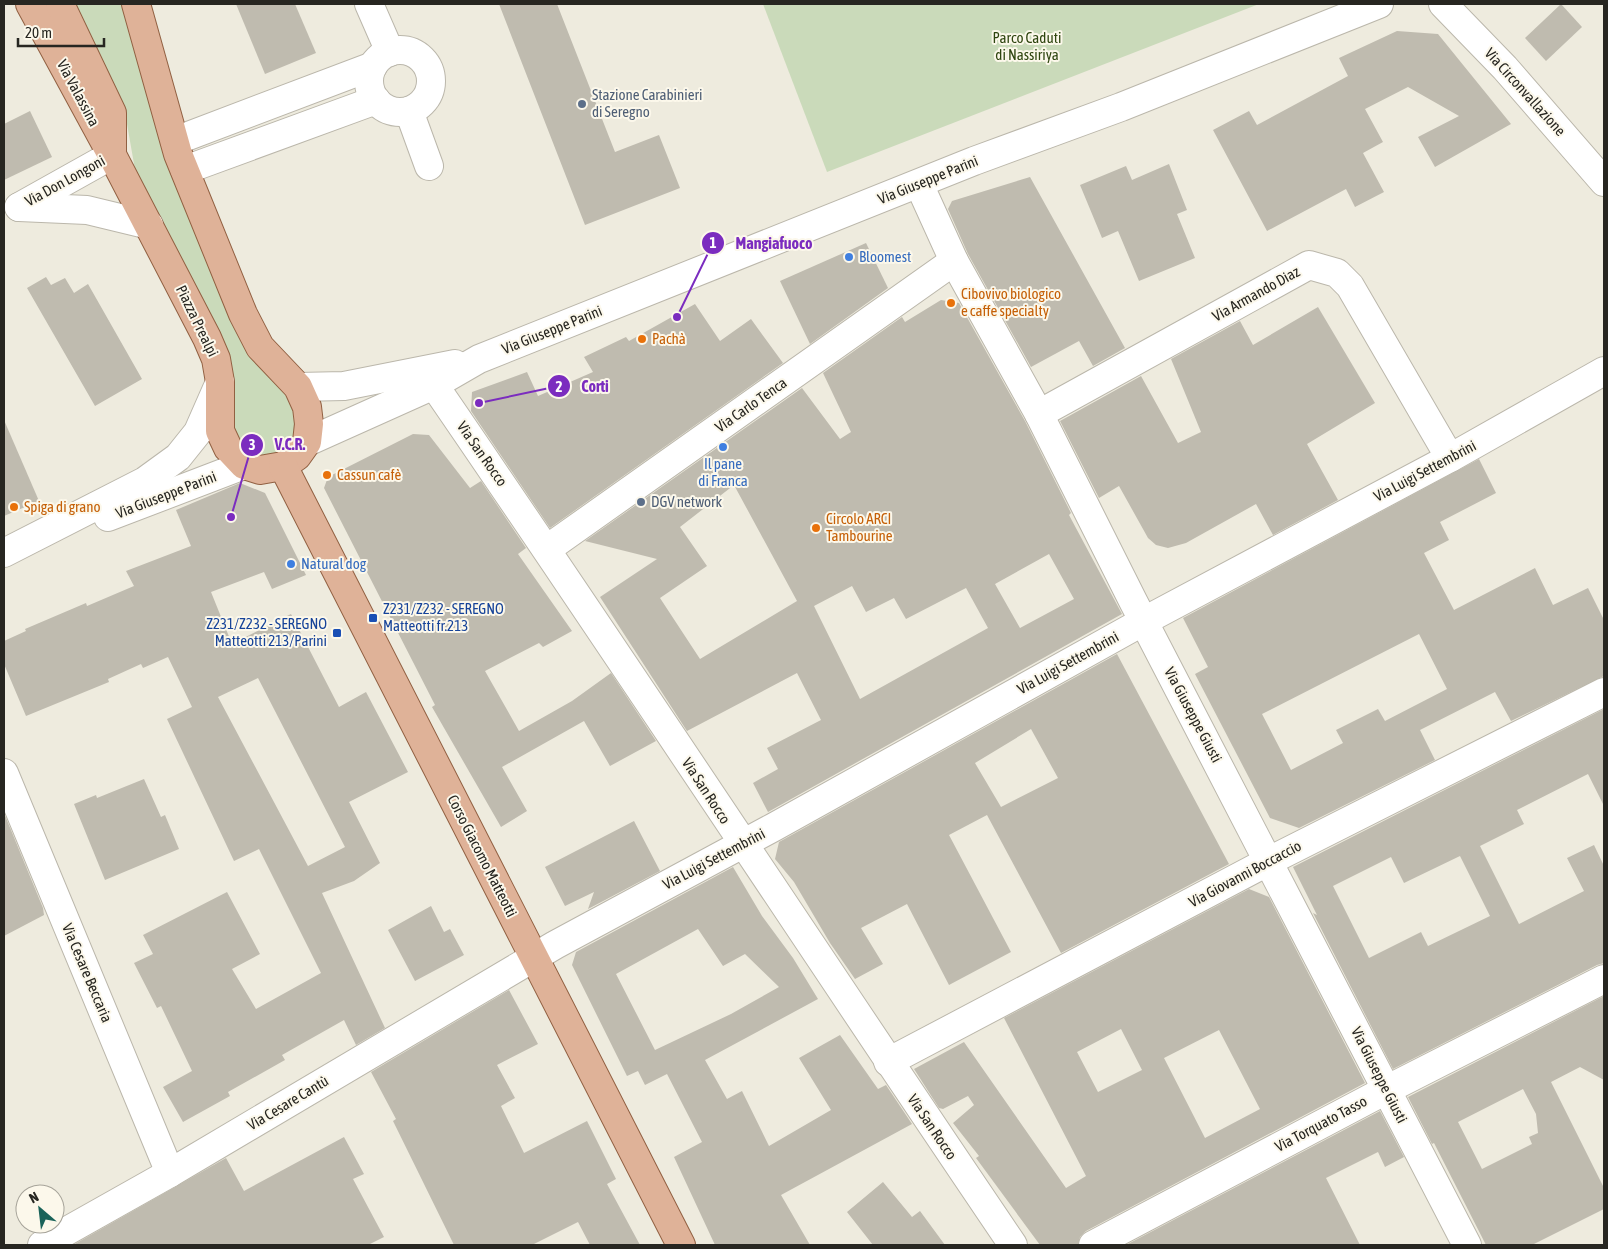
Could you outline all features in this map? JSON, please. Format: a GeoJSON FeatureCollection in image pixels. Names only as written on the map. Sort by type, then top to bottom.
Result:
{"type":"FeatureCollection","features":[{"type":"Feature","properties":{"kind":"main road","name":"Via Valassina"},"geometry":{"type":"LineString","coordinates":[[30,4],[112,155]]}},
{"type":"Feature","properties":{"kind":"main road","name":"Piazza Prealpi"},"geometry":{"type":"LineString","coordinates":[[60,4],[112,113],[112,155],[207,338],[216,359],[220,382],[220,431],[228,448],[244,465]]}},
{"type":"Feature","properties":{"kind":"main road"},"geometry":{"type":"LineString","coordinates":[[139,7],[174,141],[243,314],[260,347],[298,387],[307,407],[310,424],[307,442],[297,456],[283,466],[260,470],[244,465]]}},
{"type":"Feature","properties":{"kind":"main road","name":"Corso Giacomo Matteotti"},"geometry":{"type":"LineString","coordinates":[[283,466],[681,1245]]}},
{"type":"Feature","properties":{"kind":"street"},"geometry":{"type":"LineString","coordinates":[[174,141],[382,59],[409,51],[425,63],[430,72],[431,81],[425,100],[409,111],[391,111],[376,100],[369,83],[382,59],[369,4]]}},
{"type":"Feature","properties":{"kind":"street","name":"Via Giuseppe Parini"},"geometry":{"type":"LineString","coordinates":[[307,442],[434,385],[479,359],[974,161],[1121,107],[1378,4]]}},
{"type":"Feature","properties":{"kind":"street","name":"Via Circonvallazione"},"geometry":{"type":"LineString","coordinates":[[1444,4],[1505,68],[1602,176]]}},
{"type":"Feature","properties":{"kind":"street"},"geometry":{"type":"LineString","coordinates":[[185,170],[376,100]]}},
{"type":"Feature","properties":{"kind":"street"},"geometry":{"type":"LineString","coordinates":[[409,111],[429,166]]}},
{"type":"Feature","properties":{"kind":"street","name":"Via Don Longoni"},"geometry":{"type":"LineString","coordinates":[[11,210],[112,155]]}},
{"type":"Feature","properties":{"kind":"street","name":"Via Giuseppe Giusti"},"geometry":{"type":"LineString","coordinates":[[919,184],[954,261],[1039,414],[1467,1245]]}},
{"type":"Feature","properties":{"kind":"street","name":"Via Don Longoni"},"geometry":{"type":"LineString","coordinates":[[11,210],[87,210],[149,225]]}},
{"type":"Feature","properties":{"kind":"street","name":"Via Carlo Tenca"},"geometry":{"type":"LineString","coordinates":[[547,549],[954,261]]}},
{"type":"Feature","properties":{"kind":"street","name":"Via Armando Diaz"},"geometry":{"type":"LineString","coordinates":[[1039,414],[1309,264],[1337,273],[1350,286],[1450,458]]}},
{"type":"Feature","properties":{"kind":"street","name":"Via Giuseppe Parini"},"geometry":{"type":"LineString","coordinates":[[298,387],[344,386],[479,359]]}},
{"type":"Feature","properties":{"kind":"street","name":"Via Luigi Settembrini"},"geometry":{"type":"LineString","coordinates":[[533,957],[742,844],[1144,621],[1450,458],[1604,371]]}},
{"type":"Feature","properties":{"kind":"street","name":"Via Giuseppe Parini"},"geometry":{"type":"LineString","coordinates":[[4,554],[145,481],[178,457],[198,432],[220,382]]}},
{"type":"Feature","properties":{"kind":"street","name":"Via San Rocco"},"geometry":{"type":"LineString","coordinates":[[434,385],[547,549],[742,844],[1013,1245]]}},
{"type":"Feature","properties":{"kind":"street","name":"Via Giuseppe Parini"},"geometry":{"type":"LineString","coordinates":[[4,554],[244,465]]}},
{"type":"Feature","properties":{"kind":"street","name":"Via Giovanni Boccaccio"},"geometry":{"type":"LineString","coordinates":[[888,1062],[1269,861],[1604,692]]}},
{"type":"Feature","properties":{"kind":"street","name":"Via Cesare Beccaria"},"geometry":{"type":"LineString","coordinates":[[4,773],[170,1173]]}},
{"type":"Feature","properties":{"kind":"street","name":"Via Cesare Cantù"},"geometry":{"type":"LineString","coordinates":[[42,1245],[170,1173],[533,957]]}},
{"type":"Feature","properties":{"kind":"street","name":"Via Torquato Tasso"},"geometry":{"type":"LineString","coordinates":[[1093,1245],[1386,1090],[1604,980]]}},
{"type":"Feature","properties":{"kind":"green space"},"geometry":{"type":"Polygon","coordinates":[[[70,4],[127,4],[290,392],[300,423],[290,450],[261,460],[235,443],[137,181],[127,124],[70,4]]]}},
{"type":"Feature","properties":{"kind":"green space","name":"Parco Caduti di Nassiriya"},"geometry":{"type":"Polygon","coordinates":[[[763,4],[1259,4],[827,172],[763,4]]]}},
{"type":"Feature","properties":{"kind":"building"},"geometry":{"type":"Polygon","coordinates":[[[236,4],[295,4],[316,53],[265,74],[236,4]]]}},
{"type":"Feature","properties":{"kind":"building"},"geometry":{"type":"Polygon","coordinates":[[[499,4],[557,4],[615,152],[659,135],[680,188],[585,225],[499,4]]]}},
{"type":"Feature","properties":{"kind":"building"},"geometry":{"type":"Polygon","coordinates":[[[1561,4],[1582,27],[1546,61],[1525,38],[1561,4]]]}},
{"type":"Feature","properties":{"kind":"building"},"geometry":{"type":"Polygon","coordinates":[[[1397,31],[1438,34],[1511,124],[1435,167],[1418,137],[1459,116],[1408,87],[1365,109],[1383,142],[1363,153],[1384,192],[1355,207],[1346,189],[1267,231],[1213,130],[1249,111],[1257,125],[1348,76],[1339,58],[1397,31]]]}},
{"type":"Feature","properties":{"kind":"building"},"geometry":{"type":"Polygon","coordinates":[[[30,111],[52,157],[4,180],[4,124],[30,111]]]}},
{"type":"Feature","properties":{"kind":"building"},"geometry":{"type":"Polygon","coordinates":[[[1169,164],[1187,210],[1177,214],[1195,258],[1139,281],[1118,231],[1102,238],[1080,185],[1126,166],[1132,180],[1169,164]]]}},
{"type":"Feature","properties":{"kind":"building"},"geometry":{"type":"Polygon","coordinates":[[[1030,177],[1125,348],[1093,366],[1079,341],[1031,367],[968,254],[948,209],[952,201],[1030,177]]]}},
{"type":"Feature","properties":{"kind":"building"},"geometry":{"type":"Polygon","coordinates":[[[866,243],[888,288],[810,344],[780,281],[866,243]]]}},
{"type":"Feature","properties":{"kind":"building"},"geometry":{"type":"Polygon","coordinates":[[[46,277],[51,285],[65,278],[74,293],[88,284],[142,379],[95,406],[27,288],[46,277]]]}},
{"type":"Feature","properties":{"kind":"building"},"geometry":{"type":"Polygon","coordinates":[[[941,300],[959,303],[1025,421],[1071,513],[1069,515],[1122,614],[768,812],[753,783],[778,769],[767,748],[821,720],[797,673],[687,731],[600,597],[657,559],[585,541],[802,388],[840,439],[851,432],[823,373],[902,317],[905,322],[941,300]],[[734,485],[680,527],[707,566],[660,598],[700,659],[797,601],[734,485]],[[1049,554],[995,584],[1020,628],[1074,599],[1049,554]],[[852,586],[814,606],[860,699],[988,628],[966,588],[906,619],[894,598],[866,612],[852,586]]]}},
{"type":"Feature","properties":{"kind":"building"},"geometry":{"type":"Polygon","coordinates":[[[695,304],[720,341],[751,319],[783,363],[550,528],[471,411],[472,392],[527,372],[538,396],[593,372],[584,357],[626,337],[629,341],[695,304]]]}},
{"type":"Feature","properties":{"kind":"building"},"geometry":{"type":"Polygon","coordinates":[[[1318,307],[1375,403],[1307,444],[1338,500],[1273,535],[1256,504],[1186,543],[1168,548],[1156,545],[1148,538],[1119,486],[1099,498],[1060,421],[1141,376],[1178,443],[1201,432],[1171,359],[1240,321],[1253,345],[1318,307]]]}},
{"type":"Feature","properties":{"kind":"building"},"geometry":{"type":"Polygon","coordinates":[[[4,420],[39,501],[4,516],[4,420]]]}},
{"type":"Feature","properties":{"kind":"building"},"geometry":{"type":"Polygon","coordinates":[[[413,434],[429,435],[470,488],[481,481],[526,548],[518,554],[572,631],[543,647],[539,643],[485,671],[519,731],[572,701],[611,673],[656,741],[610,766],[584,721],[502,767],[527,811],[501,827],[432,707],[435,705],[324,488],[328,477],[413,434]]]}},
{"type":"Feature","properties":{"kind":"building"},"geometry":{"type":"Polygon","coordinates":[[[1479,459],[1496,493],[1440,522],[1449,540],[1424,553],[1454,610],[1535,568],[1553,605],[1588,588],[1604,620],[1604,676],[1511,721],[1495,692],[1420,730],[1435,760],[1299,828],[1270,818],[1195,674],[1208,667],[1183,618],[1479,459]],[[1419,634],[1262,714],[1291,770],[1343,743],[1336,730],[1378,709],[1385,721],[1447,689],[1419,634]]]}},
{"type":"Feature","properties":{"kind":"building"},"geometry":{"type":"Polygon","coordinates":[[[240,483],[265,493],[306,575],[272,589],[264,572],[211,592],[232,644],[291,614],[339,707],[366,692],[408,772],[349,802],[380,863],[354,881],[322,893],[385,1028],[356,1045],[344,1020],[282,1055],[285,1060],[228,1092],[230,1096],[183,1122],[163,1087],[192,1071],[161,1006],[157,1008],[134,963],[153,954],[143,935],[227,892],[260,954],[232,969],[256,1009],[321,973],[259,849],[234,861],[167,719],[192,707],[168,657],[143,668],[141,664],[108,679],[109,682],[26,716],[4,664],[4,641],[26,631],[25,629],[86,603],[87,606],[134,586],[126,571],[191,546],[176,510],[240,483]],[[258,678],[218,697],[308,866],[345,847],[258,678]]]}},
{"type":"Feature","properties":{"kind":"building"},"geometry":{"type":"Polygon","coordinates":[[[1117,654],[1229,864],[1061,953],[987,815],[949,835],[1011,952],[949,985],[907,904],[861,928],[883,964],[855,979],[830,943],[794,882],[775,859],[779,842],[1117,654]],[[1031,729],[975,763],[1001,807],[1058,778],[1031,729]]]}},
{"type":"Feature","properties":{"kind":"building"},"geometry":{"type":"Polygon","coordinates":[[[1604,709],[1604,806],[1588,774],[1517,810],[1524,824],[1480,846],[1519,924],[1584,891],[1567,858],[1594,845],[1604,866],[1604,963],[1393,1069],[1313,913],[1317,915],[1293,867],[1604,709]],[[1460,856],[1404,883],[1391,857],[1333,886],[1369,958],[1421,932],[1428,946],[1490,916],[1460,856]]]}},
{"type":"Feature","properties":{"kind":"building"},"geometry":{"type":"Polygon","coordinates":[[[144,779],[161,817],[165,815],[179,849],[105,880],[74,804],[96,795],[97,798],[144,779]]]}},
{"type":"Feature","properties":{"kind":"building"},"geometry":{"type":"Polygon","coordinates":[[[4,813],[43,908],[44,915],[4,936],[4,813]]]}},
{"type":"Feature","properties":{"kind":"building"},"geometry":{"type":"Polygon","coordinates":[[[634,821],[660,871],[588,909],[594,892],[565,906],[545,867],[634,821]]]}},
{"type":"Feature","properties":{"kind":"building"},"geometry":{"type":"Polygon","coordinates":[[[733,867],[762,916],[793,958],[818,999],[705,1060],[727,1099],[742,1091],[769,1146],[831,1110],[799,1058],[840,1035],[878,1089],[886,1085],[912,1124],[781,1195],[810,1245],[715,1245],[674,1157],[702,1142],[667,1074],[645,1085],[638,1071],[627,1076],[572,965],[576,952],[733,867]],[[698,929],[616,974],[655,1050],[731,1014],[779,987],[745,954],[723,966],[698,929]]]}},
{"type":"Feature","properties":{"kind":"building"},"geometry":{"type":"Polygon","coordinates":[[[1249,889],[1269,897],[1365,1083],[1086,1231],[1080,1237],[1078,1245],[1040,1245],[976,1158],[979,1156],[953,1123],[974,1105],[968,1096],[943,1109],[939,1108],[914,1069],[964,1042],[1066,1188],[1086,1176],[1004,1018],[1249,889]],[[1121,1029],[1077,1052],[1098,1092],[1142,1070],[1121,1029]],[[1219,1030],[1164,1058],[1205,1138],[1260,1109],[1219,1030]]]}},
{"type":"Feature","properties":{"kind":"building"},"geometry":{"type":"Polygon","coordinates":[[[431,906],[444,932],[450,929],[464,955],[415,981],[388,930],[431,906]]]}},
{"type":"Feature","properties":{"kind":"building"},"geometry":{"type":"Polygon","coordinates":[[[509,990],[538,1044],[497,1065],[515,1098],[501,1106],[524,1153],[587,1121],[616,1179],[607,1184],[640,1245],[590,1245],[578,1222],[532,1245],[454,1245],[393,1121],[396,1119],[371,1072],[509,990]]]}},
{"type":"Feature","properties":{"kind":"building"},"geometry":{"type":"Polygon","coordinates":[[[1604,996],[1604,1080],[1580,1067],[1551,1082],[1604,1188],[1604,1209],[1532,1245],[1486,1245],[1434,1143],[1432,1144],[1408,1097],[1604,996]],[[1523,1089],[1458,1122],[1482,1169],[1532,1144],[1529,1137],[1538,1133],[1536,1114],[1523,1089]]]}},
{"type":"Feature","properties":{"kind":"building"},"geometry":{"type":"Polygon","coordinates":[[[1380,1111],[1404,1157],[1385,1167],[1378,1152],[1326,1178],[1360,1245],[1126,1245],[1380,1111]]]}},
{"type":"Feature","properties":{"kind":"building"},"geometry":{"type":"Polygon","coordinates":[[[344,1137],[364,1174],[353,1179],[384,1237],[368,1245],[73,1245],[226,1158],[244,1191],[344,1137]]]}},
{"type":"Feature","properties":{"kind":"building"},"geometry":{"type":"Polygon","coordinates":[[[883,1182],[912,1217],[920,1211],[945,1245],[873,1245],[847,1212],[883,1182]]]}},
{"type":"Feature","properties":{"kind":"place","name":"Stazione Carabinieri di Seregno"},"geometry":{"type":"Point","coordinates":[582,104]}},
{"type":"Feature","properties":{"kind":"place","name":"Bloomest"},"geometry":{"type":"Point","coordinates":[849,257]}},
{"type":"Feature","properties":{"kind":"place","name":"Cibovivo biologico e caffe specialty"},"geometry":{"type":"Point","coordinates":[951,303]}},
{"type":"Feature","properties":{"kind":"place","name":"Mangiafuoco"},"geometry":{"type":"Point","coordinates":[677,317]}},
{"type":"Feature","properties":{"kind":"place","name":"Pachà"},"geometry":{"type":"Point","coordinates":[642,339]}},
{"type":"Feature","properties":{"kind":"place","name":"Corti"},"geometry":{"type":"Point","coordinates":[479,403]}},
{"type":"Feature","properties":{"kind":"place","name":"Il pane di Franca"},"geometry":{"type":"Point","coordinates":[723,447]}},
{"type":"Feature","properties":{"kind":"place","name":"Cassun cafè"},"geometry":{"type":"Point","coordinates":[327,475]}},
{"type":"Feature","properties":{"kind":"place","name":"DGV network"},"geometry":{"type":"Point","coordinates":[641,502]}},
{"type":"Feature","properties":{"kind":"place","name":"Spiga di grano"},"geometry":{"type":"Point","coordinates":[14,507]}},
{"type":"Feature","properties":{"kind":"place","name":"V.C.R."},"geometry":{"type":"Point","coordinates":[231,517]}},
{"type":"Feature","properties":{"kind":"place","name":"Circolo ARCI Tambourine"},"geometry":{"type":"Point","coordinates":[816,528]}},
{"type":"Feature","properties":{"kind":"place","name":"Natural dog"},"geometry":{"type":"Point","coordinates":[291,564]}},
{"type":"Feature","properties":{"kind":"place","name":"Z231/Z232 - SEREGNO Matteotti fr.213"},"geometry":{"type":"Point","coordinates":[373,618]}},
{"type":"Feature","properties":{"kind":"place","name":"Z231/Z232 - SEREGNO Matteotti 213/Parini"},"geometry":{"type":"Point","coordinates":[337,633]}}]}
